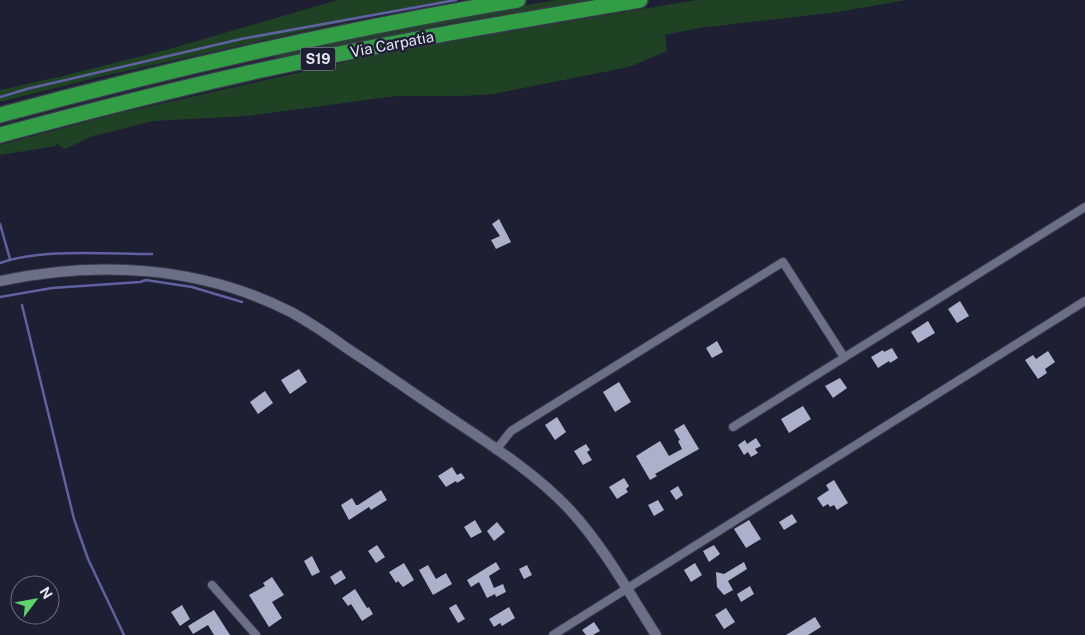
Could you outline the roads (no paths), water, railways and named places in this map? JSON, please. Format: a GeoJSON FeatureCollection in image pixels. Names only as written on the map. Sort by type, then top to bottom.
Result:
{"type":"FeatureCollection","features":[{"type":"Feature","properties":{"kind":"highway","name":"Via Carpatia"},"geometry":{"type":"LineString","coordinates":[[0,114],[246,54],[432,14],[518,0]]}},
{"type":"Feature","properties":{"kind":"highway","name":"Via Carpatia"},"geometry":{"type":"LineString","coordinates":[[0,135],[258,71],[435,35],[640,0]]}},
{"type":"Feature","properties":{"kind":"street"},"geometry":{"type":"LineString","coordinates":[[733,427],[1085,207]]}},
{"type":"Feature","properties":{"kind":"street"},"geometry":{"type":"LineString","coordinates":[[496,450],[511,431],[783,262],[844,357]]}},
{"type":"Feature","properties":{"kind":"street"},"geometry":{"type":"LineString","coordinates":[[0,282],[58,271],[85,269],[145,270],[180,276],[249,294],[291,312],[318,328],[496,450],[549,490],[570,510],[589,533],[656,635]]}},
{"type":"Feature","properties":{"kind":"street"},"geometry":{"type":"LineString","coordinates":[[553,635],[1085,301]]}},
{"type":"Feature","properties":{"kind":"street"},"geometry":{"type":"LineString","coordinates":[[212,585],[256,635]]}},
{"type":"Feature","properties":{"kind":"waterway"},"geometry":{"type":"LineString","coordinates":[[0,97],[241,39],[456,0]]}},
{"type":"Feature","properties":{"kind":"waterway"},"geometry":{"type":"LineString","coordinates":[[0,224],[10,259]]}},
{"type":"Feature","properties":{"kind":"waterway"},"geometry":{"type":"LineString","coordinates":[[0,263],[35,255],[152,254]]}},
{"type":"Feature","properties":{"kind":"waterway"},"geometry":{"type":"LineString","coordinates":[[0,297],[52,288],[146,280],[192,287],[242,302]]}},
{"type":"Feature","properties":{"kind":"waterway"},"geometry":{"type":"LineString","coordinates":[[22,305],[74,519],[88,559],[124,635]]}}]}
